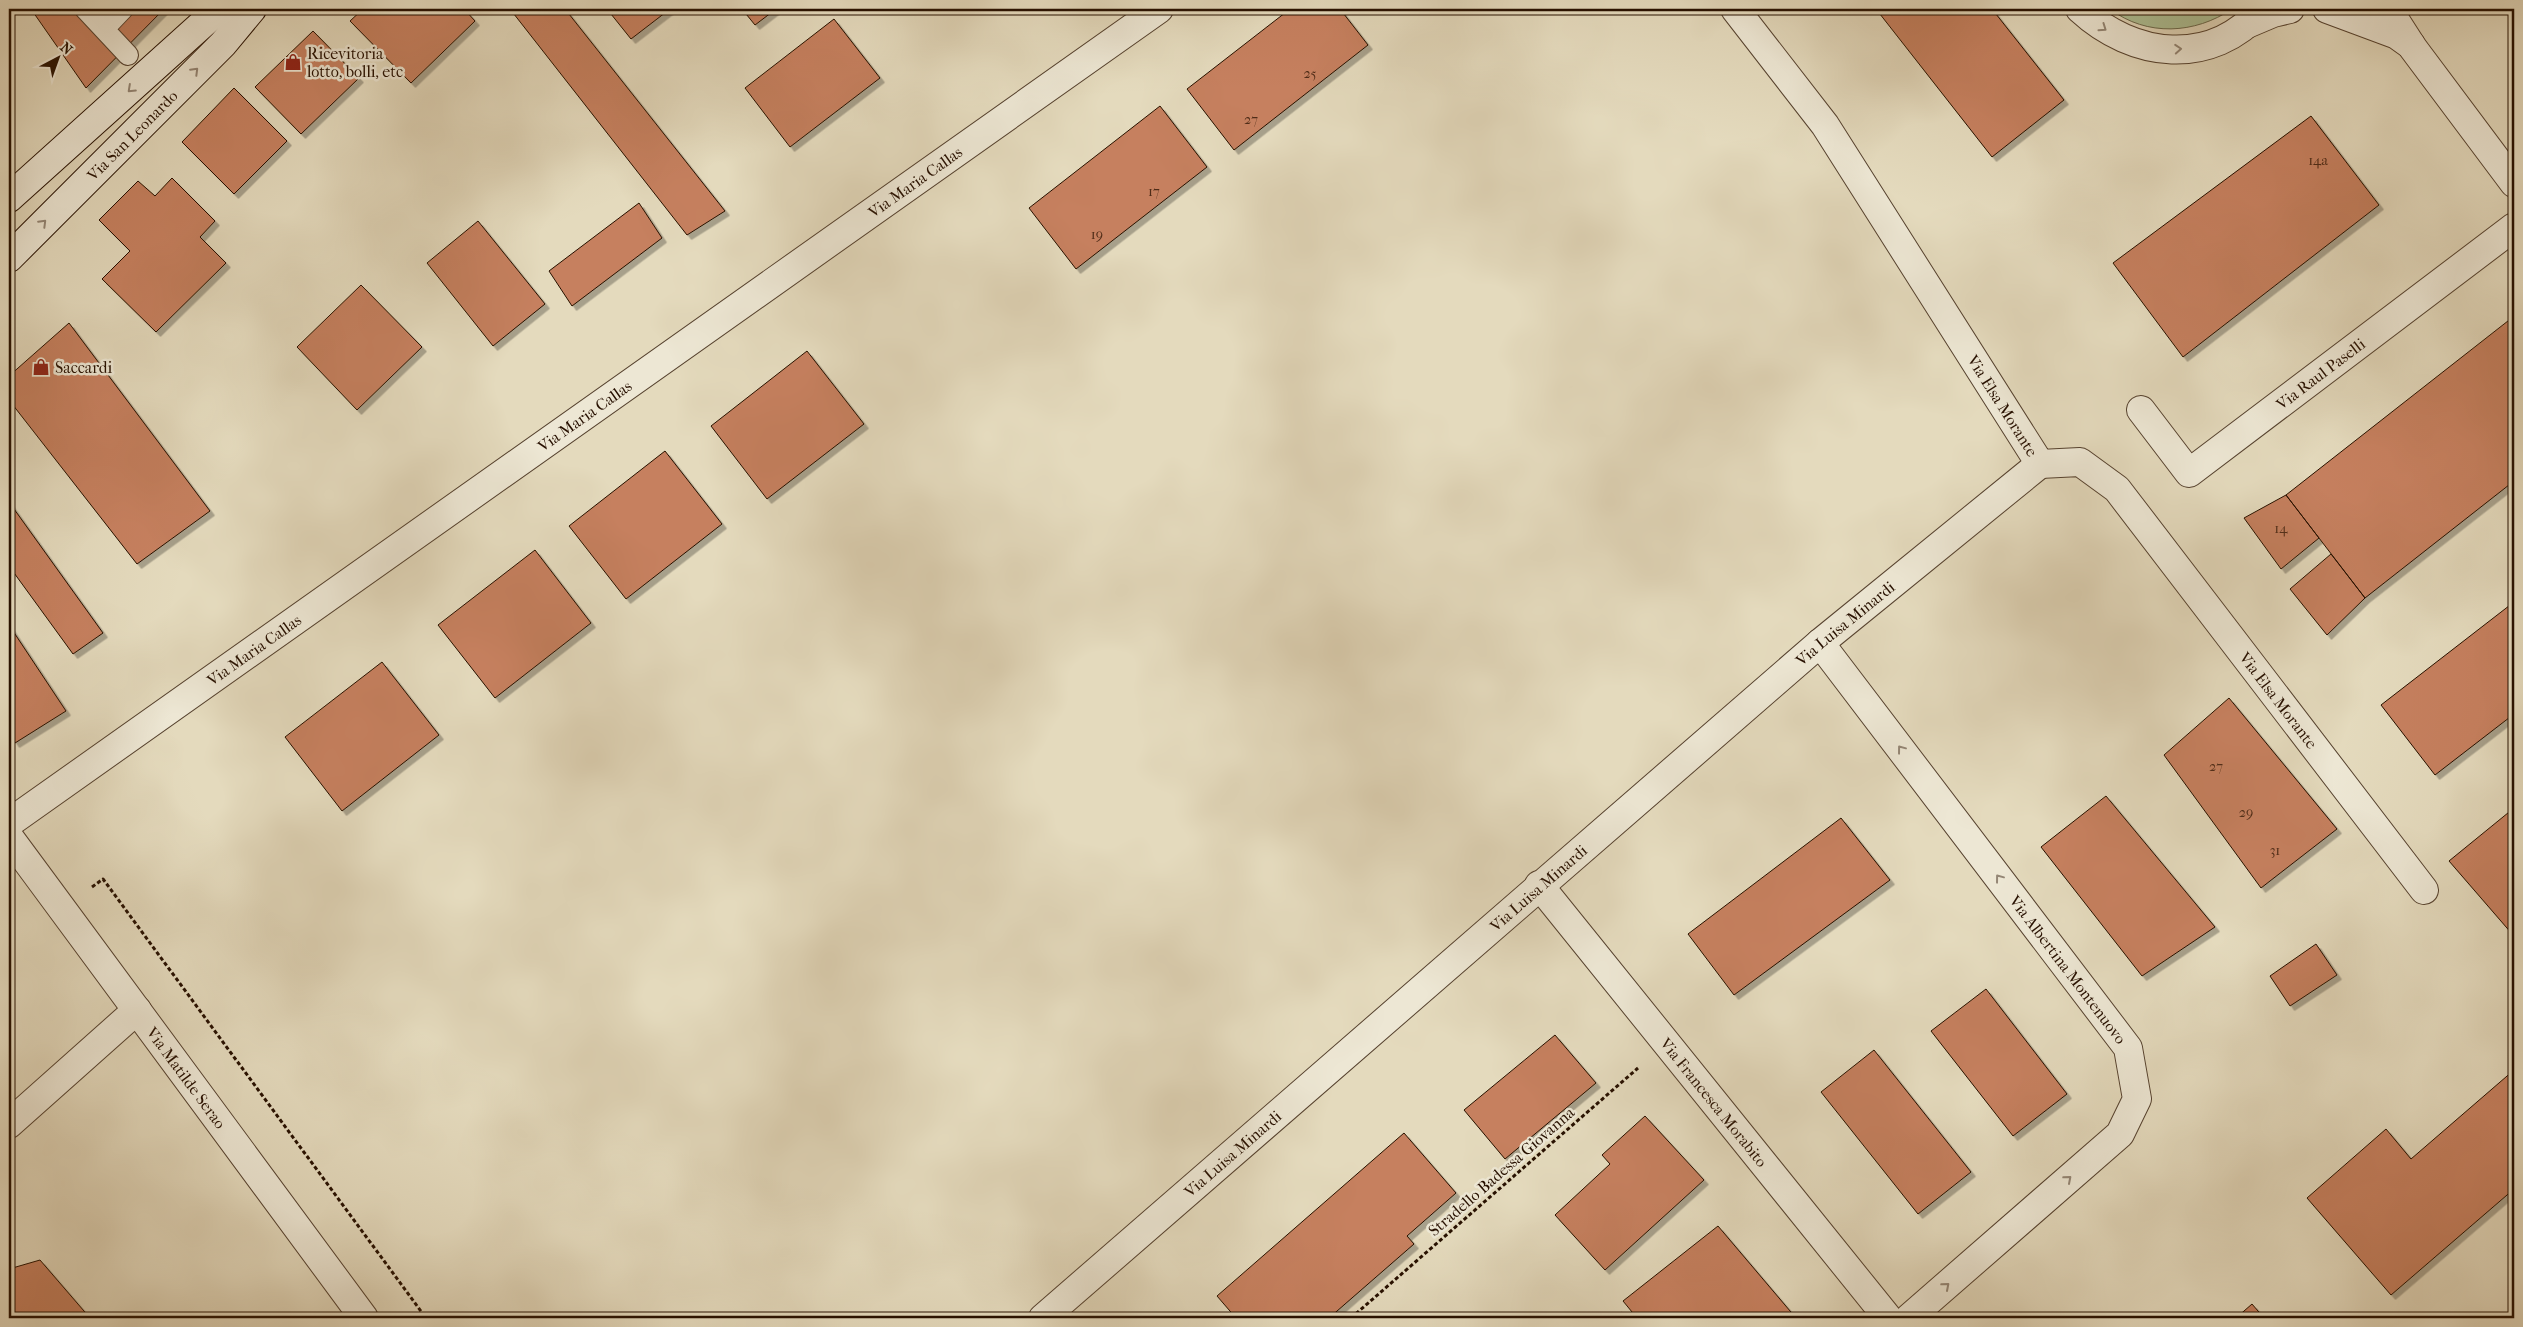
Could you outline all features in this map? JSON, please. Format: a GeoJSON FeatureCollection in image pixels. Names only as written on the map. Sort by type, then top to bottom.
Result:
{"type":"FeatureCollection","features":[{"type":"Feature","properties":{"kind":"street","name":"Via San Leonardo"},"geometry":{"type":"LineString","coordinates":[[9,198],[219,9]]}},
{"type":"Feature","properties":{"kind":"street","name":"Via San Leonardo"},"geometry":{"type":"LineString","coordinates":[[9,258],[223,44],[252,9]]}},
{"type":"Feature","properties":{"kind":"street","name":"Via Maria Callas"},"geometry":{"type":"LineString","coordinates":[[9,824],[1159,9]]}},
{"type":"Feature","properties":{"kind":"street","name":"Via Elsa Morante"},"geometry":{"type":"LineString","coordinates":[[1734,9],[1825,124],[2040,464],[2080,462],[2117,489],[2424,890]]}},
{"type":"Feature","properties":{"kind":"street"},"geometry":{"type":"LineString","coordinates":[[2080,9],[2111,34],[2149,48],[2168,50],[2207,44],[2273,13],[2290,9]]}},
{"type":"Feature","properties":{"kind":"street"},"geometry":{"type":"LineString","coordinates":[[2242,27],[2262,9]]}},
{"type":"Feature","properties":{"kind":"street"},"geometry":{"type":"LineString","coordinates":[[2327,9],[2396,36],[2413,48]]}},
{"type":"Feature","properties":{"kind":"street"},"geometry":{"type":"LineString","coordinates":[[2388,9],[2413,48],[2514,183]]}},
{"type":"Feature","properties":{"kind":"street","name":"Via Raul Paselli"},"geometry":{"type":"LineString","coordinates":[[2141,410],[2189,473],[2514,227]]}},
{"type":"Feature","properties":{"kind":"street","name":"Via Luisa Minardi"},"geometry":{"type":"LineString","coordinates":[[1043,1318],[1820,642],[2040,464]]}},
{"type":"Feature","properties":{"kind":"street","name":"Via Albertina Montenuovo"},"geometry":{"type":"LineString","coordinates":[[1820,642],[2128,1048],[2137,1099],[2120,1134],[1909,1318]]}},
{"type":"Feature","properties":{"kind":"street","name":"Via Matilde Serao"},"geometry":{"type":"LineString","coordinates":[[9,837],[364,1318]]}},
{"type":"Feature","properties":{"kind":"street","name":"Via Francesca Morabito"},"geometry":{"type":"LineString","coordinates":[[1539,885],[1888,1318]]}},
{"type":"Feature","properties":{"kind":"street"},"geometry":{"type":"LineString","coordinates":[[9,1124],[137,1010]]}},
{"type":"Feature","properties":{"kind":"lane"},"geometry":{"type":"LineString","coordinates":[[85,9],[128,55]]}},
{"type":"Feature","properties":{"kind":"lane"},"geometry":{"type":"LineString","coordinates":[[104,29],[123,9]]}},
{"type":"Feature","properties":{"kind":"path","name":"Stradello Badessa Giovanna"},"geometry":{"type":"LineString","coordinates":[[1351,1318],[1667,1043]]}},
{"type":"Feature","properties":{"kind":"green space"},"geometry":{"type":"Polygon","coordinates":[[[2110,9],[2232,9],[2203,23],[2171,29],[2139,24],[2124,18],[2110,9]]]}},
{"type":"Feature","properties":{"kind":"building"},"geometry":{"type":"Polygon","coordinates":[[[31,9],[164,9],[86,88],[31,9]]]}},
{"type":"Feature","properties":{"kind":"building"},"geometry":{"type":"Polygon","coordinates":[[[363,9],[464,9],[475,21],[411,83],[350,21],[363,9]]]}},
{"type":"Feature","properties":{"kind":"building"},"geometry":{"type":"Polygon","coordinates":[[[510,9],[565,9],[725,211],[687,235],[510,9]]]}},
{"type":"Feature","properties":{"kind":"building"},"geometry":{"type":"Polygon","coordinates":[[[607,9],[670,9],[631,39],[607,9]]]}},
{"type":"Feature","properties":{"kind":"building"},"geometry":{"type":"Polygon","coordinates":[[[742,9],[776,9],[755,25],[742,9]]]}},
{"type":"Feature","properties":{"kind":"building"},"geometry":{"type":"Polygon","coordinates":[[[1290,9],[1340,9],[1368,45],[1234,150],[1187,89],[1290,9]]]}},
{"type":"Feature","properties":{"kind":"building"},"geometry":{"type":"Polygon","coordinates":[[[1876,9],[1992,9],[2064,100],[1992,157],[1876,9]]]}},
{"type":"Feature","properties":{"kind":"building"},"geometry":{"type":"Polygon","coordinates":[[[834,19],[880,78],[790,147],[745,88],[834,19]]]}},
{"type":"Feature","properties":{"kind":"building"},"geometry":{"type":"Polygon","coordinates":[[[313,31],[359,78],[301,134],[255,87],[313,31]]]}},
{"type":"Feature","properties":{"kind":"building"},"geometry":{"type":"Polygon","coordinates":[[[234,88],[287,141],[234,194],[182,142],[234,88]]]}},
{"type":"Feature","properties":{"kind":"building"},"geometry":{"type":"Polygon","coordinates":[[[1160,106],[1207,167],[1076,269],[1029,208],[1160,106]]]}},
{"type":"Feature","properties":{"kind":"building"},"geometry":{"type":"Polygon","coordinates":[[[2311,116],[2379,205],[2183,357],[2113,263],[2311,116]]]}},
{"type":"Feature","properties":{"kind":"building"},"geometry":{"type":"Polygon","coordinates":[[[172,178],[215,221],[200,237],[226,263],[156,332],[102,279],[130,251],[99,220],[138,181],[155,196],[172,178]]]}},
{"type":"Feature","properties":{"kind":"building"},"geometry":{"type":"Polygon","coordinates":[[[639,203],[662,238],[572,306],[549,271],[639,203]]]}},
{"type":"Feature","properties":{"kind":"building"},"geometry":{"type":"Polygon","coordinates":[[[478,221],[545,304],[493,346],[427,263],[478,221]]]}},
{"type":"Feature","properties":{"kind":"building"},"geometry":{"type":"Polygon","coordinates":[[[361,285],[422,347],[357,410],[297,347],[361,285]]]}},
{"type":"Feature","properties":{"kind":"building"},"geometry":{"type":"Polygon","coordinates":[[[2513,317],[2514,481],[2365,598],[2286,495],[2513,317]]]}},
{"type":"Feature","properties":{"kind":"building"},"geometry":{"type":"Polygon","coordinates":[[[69,323],[210,511],[137,564],[9,400],[9,376],[69,323]]]}},
{"type":"Feature","properties":{"kind":"building"},"geometry":{"type":"Polygon","coordinates":[[[807,351],[864,424],[767,499],[711,426],[807,351]]]}},
{"type":"Feature","properties":{"kind":"building"},"geometry":{"type":"Polygon","coordinates":[[[665,451],[722,524],[626,599],[569,526],[665,451]]]}},
{"type":"Feature","properties":{"kind":"building"},"geometry":{"type":"Polygon","coordinates":[[[2286,495],[2319,538],[2281,569],[2244,518],[2286,495]]]}},
{"type":"Feature","properties":{"kind":"building"},"geometry":{"type":"Polygon","coordinates":[[[9,502],[103,633],[73,654],[9,566],[9,502]]]}},
{"type":"Feature","properties":{"kind":"building"},"geometry":{"type":"Polygon","coordinates":[[[535,550],[591,623],[495,698],[438,625],[535,550]]]}},
{"type":"Feature","properties":{"kind":"building"},"geometry":{"type":"Polygon","coordinates":[[[2331,554],[2365,598],[2327,635],[2290,589],[2331,554]]]}},
{"type":"Feature","properties":{"kind":"building"},"geometry":{"type":"Polygon","coordinates":[[[2514,602],[2514,714],[2435,775],[2381,705],[2514,602]]]}},
{"type":"Feature","properties":{"kind":"building"},"geometry":{"type":"Polygon","coordinates":[[[9,625],[66,711],[15,743],[9,734],[9,625]]]}},
{"type":"Feature","properties":{"kind":"building"},"geometry":{"type":"Polygon","coordinates":[[[382,662],[439,735],[342,811],[285,737],[382,662]]]}},
{"type":"Feature","properties":{"kind":"building"},"geometry":{"type":"Polygon","coordinates":[[[2229,698],[2337,829],[2261,888],[2164,755],[2229,698]]]}},
{"type":"Feature","properties":{"kind":"building"},"geometry":{"type":"Polygon","coordinates":[[[2106,796],[2215,927],[2142,976],[2041,847],[2106,796]]]}},
{"type":"Feature","properties":{"kind":"building"},"geometry":{"type":"Polygon","coordinates":[[[2514,808],[2514,934],[2513,935],[2449,861],[2514,808]]]}},
{"type":"Feature","properties":{"kind":"building"},"geometry":{"type":"Polygon","coordinates":[[[1841,818],[1890,880],[1734,995],[1688,934],[1841,818]]]}},
{"type":"Feature","properties":{"kind":"building"},"geometry":{"type":"Polygon","coordinates":[[[2316,944],[2337,975],[2290,1006],[2270,976],[2316,944]]]}},
{"type":"Feature","properties":{"kind":"building"},"geometry":{"type":"Polygon","coordinates":[[[1986,989],[2067,1094],[2013,1136],[1931,1031],[1986,989]]]}},
{"type":"Feature","properties":{"kind":"building"},"geometry":{"type":"Polygon","coordinates":[[[1555,1035],[1596,1083],[1505,1159],[1464,1110],[1555,1035]]]}},
{"type":"Feature","properties":{"kind":"building"},"geometry":{"type":"Polygon","coordinates":[[[1874,1050],[1971,1172],[1918,1214],[1821,1092],[1874,1050]]]}},
{"type":"Feature","properties":{"kind":"building"},"geometry":{"type":"Polygon","coordinates":[[[2514,1070],[2514,1189],[2391,1295],[2307,1198],[2386,1129],[2411,1159],[2514,1070]]]}},
{"type":"Feature","properties":{"kind":"building"},"geometry":{"type":"Polygon","coordinates":[[[1645,1116],[1704,1180],[1605,1270],[1555,1215],[1610,1164],[1602,1155],[1645,1116]]]}},
{"type":"Feature","properties":{"kind":"building"},"geometry":{"type":"Polygon","coordinates":[[[1404,1133],[1456,1193],[1407,1236],[1414,1244],[1329,1318],[1319,1318],[1316,1315],[1312,1318],[1236,1318],[1217,1296],[1404,1133]]]}},
{"type":"Feature","properties":{"kind":"building"},"geometry":{"type":"Polygon","coordinates":[[[1718,1226],[1796,1318],[1637,1318],[1623,1301],[1718,1226]]]}},
{"type":"Feature","properties":{"kind":"building"},"geometry":{"type":"Polygon","coordinates":[[[40,1260],[90,1318],[9,1318],[9,1269],[40,1260]]]}},
{"type":"Feature","properties":{"kind":"building"},"geometry":{"type":"Polygon","coordinates":[[[2252,1304],[2264,1318],[2236,1318],[2252,1304]]]}},
{"type":"Feature","properties":{"kind":"building"},"geometry":{"type":"Polygon","coordinates":[[[1622,1312],[1628,1318],[1615,1318],[1622,1312]]]}},
{"type":"Feature","properties":{"kind":"place","name":"Ricevitoria lotto, bolli, etc"},"geometry":{"type":"Point","coordinates":[293,62]}},
{"type":"Feature","properties":{"kind":"place","name":"Saccardi"},"geometry":{"type":"Point","coordinates":[41,367]}}]}
